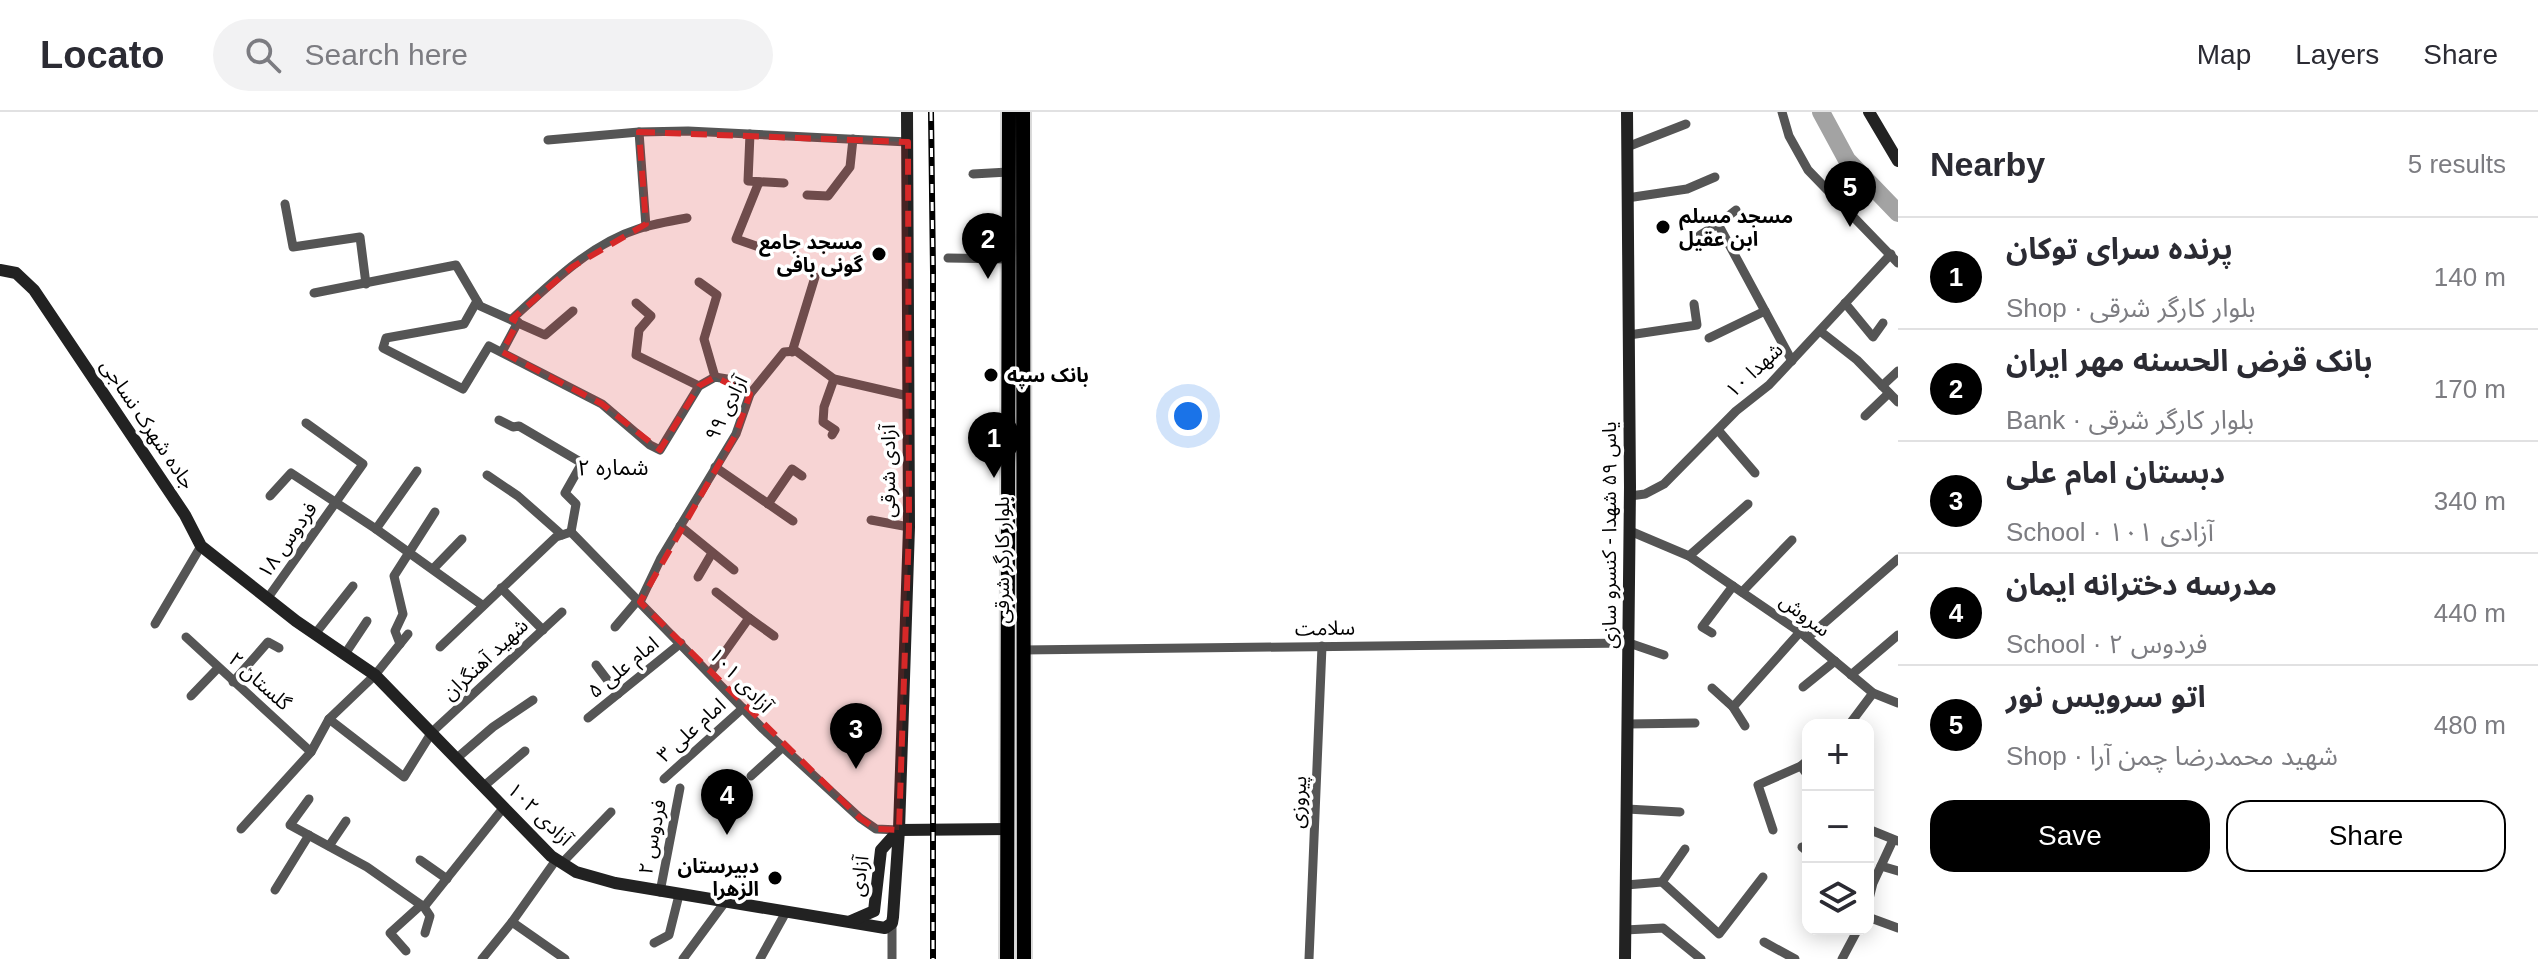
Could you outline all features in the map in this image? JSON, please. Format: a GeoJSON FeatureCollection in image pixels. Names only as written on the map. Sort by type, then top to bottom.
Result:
{"type":"FeatureCollection","features":[{"type":"Feature","properties":{"kind":"main road","name":"بلوار کارگر شرقی"},"geometry":{"type":"LineString","coordinates":[[1009,112],[1008,259],[1015,368],[1022,650],[1024,959]]}},
{"type":"Feature","properties":{"kind":"main road","name":"بلوار کارگر شرقی"},"geometry":{"type":"LineString","coordinates":[[1007,959],[1015,368],[1023,112]]}},
{"type":"Feature","properties":{"kind":"street","name":"آزادی شرقی"},"geometry":{"type":"LineString","coordinates":[[899,830],[909,527],[907,112]]}},
{"type":"Feature","properties":{"kind":"street","name":"یاس ۵۹ شهدا - کنسرو سازی"},"geometry":{"type":"LineString","coordinates":[[1625,959],[1630,531],[1627,112]]}},
{"type":"Feature","properties":{"kind":"street"},"geometry":{"type":"LineString","coordinates":[[1782,112],[1789,136],[1808,170],[1898,263]]}},
{"type":"Feature","properties":{"kind":"street"},"geometry":{"type":"LineString","coordinates":[[1869,112],[1894,146],[1898,161]]}},
{"type":"Feature","properties":{"kind":"street"},"geometry":{"type":"LineString","coordinates":[[1627,147],[1686,124]]}},
{"type":"Feature","properties":{"kind":"street"},"geometry":{"type":"LineString","coordinates":[[548,140],[688,131],[908,142]]}},
{"type":"Feature","properties":{"kind":"street"},"geometry":{"type":"LineString","coordinates":[[639,132],[646,227]]}},
{"type":"Feature","properties":{"kind":"street"},"geometry":{"type":"LineString","coordinates":[[750,134],[748,181],[784,183]]}},
{"type":"Feature","properties":{"kind":"street"},"geometry":{"type":"LineString","coordinates":[[807,195],[828,196],[850,167],[853,139]]}},
{"type":"Feature","properties":{"kind":"street"},"geometry":{"type":"LineString","coordinates":[[973,174],[1008,172]]}},
{"type":"Feature","properties":{"kind":"street"},"geometry":{"type":"LineString","coordinates":[[1627,198],[1687,189],[1715,177]]}},
{"type":"Feature","properties":{"kind":"street"},"geometry":{"type":"LineString","coordinates":[[759,182],[736,239],[759,247]]}},
{"type":"Feature","properties":{"kind":"street"},"geometry":{"type":"LineString","coordinates":[[285,204],[293,247],[360,237],[366,284]]}},
{"type":"Feature","properties":{"kind":"street"},"geometry":{"type":"LineString","coordinates":[[1700,235],[1736,210]]}},
{"type":"Feature","properties":{"kind":"street"},"geometry":{"type":"LineString","coordinates":[[502,352],[515,321],[572,267],[604,245],[636,229],[687,218]]}},
{"type":"Feature","properties":{"kind":"street"},"geometry":{"type":"LineString","coordinates":[[1718,224],[1792,361]]}},
{"type":"Feature","properties":{"kind":"street","name":"شهدا ۱۰"},"geometry":{"type":"LineString","coordinates":[[1630,496],[1645,494],[1664,484],[1736,411],[1769,385],[1891,254]]}},
{"type":"Feature","properties":{"kind":"street"},"geometry":{"type":"LineString","coordinates":[[948,258],[1008,259]]}},
{"type":"Feature","properties":{"kind":"street"},"geometry":{"type":"LineString","coordinates":[[314,293],[456,265],[480,306],[545,335],[573,311]]}},
{"type":"Feature","properties":{"kind":"street","name":"جاده شهرک نساجی"},"geometry":{"type":"LineString","coordinates":[[0,270],[16,273],[34,290],[185,515],[201,546],[267,599]]}},
{"type":"Feature","properties":{"kind":"street"},"geometry":{"type":"LineString","coordinates":[[815,277],[792,352],[796,351],[834,379],[908,396]]}},
{"type":"Feature","properties":{"kind":"street"},"geometry":{"type":"LineString","coordinates":[[699,282],[717,295],[704,339],[715,377]]}},
{"type":"Feature","properties":{"kind":"street"},"geometry":{"type":"LineString","coordinates":[[477,301],[464,324],[386,338],[383,348],[463,389],[489,346],[602,404],[660,450],[699,386],[715,377],[727,379],[750,394]]}},
{"type":"Feature","properties":{"kind":"street"},"geometry":{"type":"LineString","coordinates":[[636,303],[651,316],[639,330],[636,355],[699,386]]}},
{"type":"Feature","properties":{"kind":"street"},"geometry":{"type":"LineString","coordinates":[[1845,303],[1873,337],[1883,323]]}},
{"type":"Feature","properties":{"kind":"street"},"geometry":{"type":"LineString","coordinates":[[1629,335],[1697,325],[1694,304]]}},
{"type":"Feature","properties":{"kind":"street"},"geometry":{"type":"LineString","coordinates":[[1709,338],[1765,311]]}},
{"type":"Feature","properties":{"kind":"street"},"geometry":{"type":"LineString","coordinates":[[1820,331],[1857,360],[1898,402]]}},
{"type":"Feature","properties":{"kind":"street","name":"آزادی ٩٩"},"geometry":{"type":"LineString","coordinates":[[615,627],[639,601],[736,434],[750,394],[784,352],[792,352]]}},
{"type":"Feature","properties":{"kind":"street"},"geometry":{"type":"LineString","coordinates":[[1865,416],[1898,371]]}},
{"type":"Feature","properties":{"kind":"street"},"geometry":{"type":"LineString","coordinates":[[832,435],[835,430],[823,422],[824,407],[834,379]]}},
{"type":"Feature","properties":{"kind":"street"},"geometry":{"type":"LineString","coordinates":[[499,420],[513,427],[519,426],[582,463],[565,493],[576,504],[567,533]]}},
{"type":"Feature","properties":{"kind":"street","name":"فردوس ۱۸"},"geometry":{"type":"LineString","coordinates":[[267,599],[363,464],[306,423]]}},
{"type":"Feature","properties":{"kind":"street"},"geometry":{"type":"LineString","coordinates":[[1718,430],[1755,473]]}},
{"type":"Feature","properties":{"kind":"street"},"geometry":{"type":"LineString","coordinates":[[715,467],[793,521]]}},
{"type":"Feature","properties":{"kind":"street"},"geometry":{"type":"LineString","coordinates":[[768,504],[792,469],[802,476]]}},
{"type":"Feature","properties":{"kind":"street"},"geometry":{"type":"LineString","coordinates":[[376,529],[417,471]]}},
{"type":"Feature","properties":{"kind":"street"},"geometry":{"type":"LineString","coordinates":[[270,496],[291,473],[482,605]]}},
{"type":"Feature","properties":{"kind":"street","name":"آزادی ۱۰۱"},"geometry":{"type":"LineString","coordinates":[[487,475],[567,533],[783,747],[860,818],[876,829],[899,830]]}},
{"type":"Feature","properties":{"kind":"street"},"geometry":{"type":"LineString","coordinates":[[1689,556],[1748,504]]}},
{"type":"Feature","properties":{"kind":"street"},"geometry":{"type":"LineString","coordinates":[[400,644],[395,631],[403,614],[394,576],[435,512]]}},
{"type":"Feature","properties":{"kind":"street"},"geometry":{"type":"LineString","coordinates":[[871,520],[909,527]]}},
{"type":"Feature","properties":{"kind":"street"},"geometry":{"type":"LineString","coordinates":[[680,526],[734,570]]}},
{"type":"Feature","properties":{"kind":"street","name":"سروش"},"geometry":{"type":"LineString","coordinates":[[1630,531],[1689,556],[1804,635],[1873,693],[1898,703]]}},
{"type":"Feature","properties":{"kind":"street","name":"شهید آهنگران"},"geometry":{"type":"LineString","coordinates":[[440,647],[556,537],[567,533]]}},
{"type":"Feature","properties":{"kind":"street"},"geometry":{"type":"LineString","coordinates":[[433,569],[462,539]]}},
{"type":"Feature","properties":{"kind":"street"},"geometry":{"type":"LineString","coordinates":[[1742,592],[1792,540]]}},
{"type":"Feature","properties":{"kind":"street"},"geometry":{"type":"LineString","coordinates":[[155,624],[201,546]]}},
{"type":"Feature","properties":{"kind":"street"},"geometry":{"type":"LineString","coordinates":[[698,577],[712,553]]}},
{"type":"Feature","properties":{"kind":"street"},"geometry":{"type":"LineString","coordinates":[[1733,707],[1804,635],[1898,559]]}},
{"type":"Feature","properties":{"kind":"street"},"geometry":{"type":"LineString","coordinates":[[315,634],[353,586]]}},
{"type":"Feature","properties":{"kind":"street"},"geometry":{"type":"LineString","coordinates":[[1712,633],[1702,627],[1733,586]]}},
{"type":"Feature","properties":{"kind":"street"},"geometry":{"type":"LineString","coordinates":[[501,588],[543,630]]}},
{"type":"Feature","properties":{"kind":"street"},"geometry":{"type":"LineString","coordinates":[[716,592],[774,636]]}},
{"type":"Feature","properties":{"kind":"street","name":"آزادی ۱۰۲"},"geometry":{"type":"LineString","coordinates":[[267,599],[375,675],[559,861],[576,872],[660,892],[851,921]]}},
{"type":"Feature","properties":{"kind":"street","name":"شهید آهنگران"},"geometry":{"type":"LineString","coordinates":[[329,719],[404,777],[432,732],[562,612]]}},
{"type":"Feature","properties":{"kind":"street"},"geometry":{"type":"LineString","coordinates":[[710,673],[749,618]]}},
{"type":"Feature","properties":{"kind":"street"},"geometry":{"type":"LineString","coordinates":[[345,654],[367,621]]}},
{"type":"Feature","properties":{"kind":"street"},"geometry":{"type":"LineString","coordinates":[[241,829],[311,752],[329,719],[375,675],[408,634]]}},
{"type":"Feature","properties":{"kind":"street"},"geometry":{"type":"LineString","coordinates":[[1851,675],[1898,635]]}},
{"type":"Feature","properties":{"kind":"street","name":"گلستان ۲"},"geometry":{"type":"LineString","coordinates":[[186,637],[311,752]]}},
{"type":"Feature","properties":{"kind":"street"},"geometry":{"type":"LineString","coordinates":[[233,682],[268,642],[279,648]]}},
{"type":"Feature","properties":{"kind":"street","name":"امام علی ۵"},"geometry":{"type":"LineString","coordinates":[[588,718],[681,643]]}},
{"type":"Feature","properties":{"kind":"street","name":"سلامت"},"geometry":{"type":"LineString","coordinates":[[1022,650],[1629,643],[1664,655]]}},
{"type":"Feature","properties":{"kind":"street","name":"پیروزی"},"geometry":{"type":"LineString","coordinates":[[1309,959],[1322,646]]}},
{"type":"Feature","properties":{"kind":"street"},"geometry":{"type":"LineString","coordinates":[[1803,687],[1835,661]]}},
{"type":"Feature","properties":{"kind":"street"},"geometry":{"type":"LineString","coordinates":[[596,665],[618,694]]}},
{"type":"Feature","properties":{"kind":"street"},"geometry":{"type":"LineString","coordinates":[[191,696],[218,668]]}},
{"type":"Feature","properties":{"kind":"street"},"geometry":{"type":"LineString","coordinates":[[1712,688],[1733,707],[1745,726]]}},
{"type":"Feature","properties":{"kind":"street"},"geometry":{"type":"LineString","coordinates":[[1854,719],[1873,693]]}},
{"type":"Feature","properties":{"kind":"street"},"geometry":{"type":"LineString","coordinates":[[457,758],[493,727],[533,700]]}},
{"type":"Feature","properties":{"kind":"street","name":"امام علی ۳"},"geometry":{"type":"LineString","coordinates":[[664,779],[743,708]]}},
{"type":"Feature","properties":{"kind":"street"},"geometry":{"type":"LineString","coordinates":[[1628,724],[1695,723]]}},
{"type":"Feature","properties":{"kind":"street"},"geometry":{"type":"LineString","coordinates":[[751,776],[783,747]]}},
{"type":"Feature","properties":{"kind":"street"},"geometry":{"type":"LineString","coordinates":[[484,786],[525,751]]}},
{"type":"Feature","properties":{"kind":"street"},"geometry":{"type":"LineString","coordinates":[[1773,830],[1758,785],[1802,764]]}},
{"type":"Feature","properties":{"kind":"street","name":"فردوس ۲"},"geometry":{"type":"LineString","coordinates":[[660,892],[680,788]]}},
{"type":"Feature","properties":{"kind":"street"},"geometry":{"type":"LineString","coordinates":[[309,799],[290,825],[367,867],[423,906],[430,916],[425,933]]}},
{"type":"Feature","properties":{"kind":"street"},"geometry":{"type":"LineString","coordinates":[[406,951],[390,933],[423,906],[504,807]]}},
{"type":"Feature","properties":{"kind":"street"},"geometry":{"type":"LineString","coordinates":[[1627,809],[1680,812]]}},
{"type":"Feature","properties":{"kind":"street"},"geometry":{"type":"LineString","coordinates":[[482,959],[559,861],[611,812]]}},
{"type":"Feature","properties":{"kind":"street"},"geometry":{"type":"LineString","coordinates":[[329,846],[346,821]]}},
{"type":"Feature","properties":{"kind":"street"},"geometry":{"type":"LineString","coordinates":[[899,830],[1008,829]]}},
{"type":"Feature","properties":{"kind":"street","name":"آزادی"},"geometry":{"type":"LineString","coordinates":[[851,921],[874,911],[881,850],[899,830]]}},
{"type":"Feature","properties":{"kind":"street","name":"آزادی"},"geometry":{"type":"LineString","coordinates":[[892,959],[899,830]]}},
{"type":"Feature","properties":{"kind":"street"},"geometry":{"type":"LineString","coordinates":[[1874,831],[1895,840],[1874,881]]}},
{"type":"Feature","properties":{"kind":"street"},"geometry":{"type":"LineString","coordinates":[[275,890],[309,835]]}},
{"type":"Feature","properties":{"kind":"street"},"geometry":{"type":"LineString","coordinates":[[1662,882],[1685,849]]}},
{"type":"Feature","properties":{"kind":"street"},"geometry":{"type":"LineString","coordinates":[[420,860],[447,879]]}},
{"type":"Feature","properties":{"kind":"street"},"geometry":{"type":"LineString","coordinates":[[1881,866],[1898,871]]}},
{"type":"Feature","properties":{"kind":"street"},"geometry":{"type":"LineString","coordinates":[[1626,885],[1662,882],[1719,934],[1763,877]]}},
{"type":"Feature","properties":{"kind":"street"},"geometry":{"type":"LineString","coordinates":[[654,943],[669,935],[679,895]]}},
{"type":"Feature","properties":{"kind":"street"},"geometry":{"type":"LineString","coordinates":[[683,959],[725,902]]}},
{"type":"Feature","properties":{"kind":"street"},"geometry":{"type":"LineString","coordinates":[[760,959],[786,912]]}},
{"type":"Feature","properties":{"kind":"street"},"geometry":{"type":"LineString","coordinates":[[1874,919],[1898,928]]}},
{"type":"Feature","properties":{"kind":"street","name":"آزادی"},"geometry":{"type":"LineString","coordinates":[[851,921],[885,928],[892,923]]}},
{"type":"Feature","properties":{"kind":"street"},"geometry":{"type":"LineString","coordinates":[[512,922],[565,959]]}},
{"type":"Feature","properties":{"kind":"street"},"geometry":{"type":"LineString","coordinates":[[1625,930],[1663,928],[1701,959]]}},
{"type":"Feature","properties":{"kind":"street"},"geometry":{"type":"LineString","coordinates":[[1842,959],[1855,935]]}},
{"type":"Feature","properties":{"kind":"street"},"geometry":{"type":"LineString","coordinates":[[1764,942],[1795,959]]}},
{"type":"Feature","properties":{"kind":"highlighted area"},"geometry":{"type":"Polygon","coordinates":[[[639,132],[908,142],[909,527],[899,830],[876,829],[860,818],[640,602],[736,434],[750,394],[715,377],[699,386],[660,450],[602,404],[502,352],[518,322],[512,319],[572,267],[646,224],[639,132]]]}},
{"type":"Feature","properties":{"kind":"waterway"},"geometry":{"type":"LineString","coordinates":[[1821,112],[1847,160],[1898,213]]}},
{"type":"Feature","properties":{"kind":"railway"},"geometry":{"type":"LineString","coordinates":[[931,112],[933,959]]}},
{"type":"Feature","properties":{"kind":"place","name":"مسجد مسلم ابن عقیل"},"geometry":{"type":"Point","coordinates":[1663,227]}},
{"type":"Feature","properties":{"kind":"place","name":"اتو سرویس نور"},"geometry":{"type":"Point","coordinates":[1850,227]}},
{"type":"Feature","properties":{"kind":"place","name":"مسجد جامع گونی بافی"},"geometry":{"type":"Point","coordinates":[879,254]}},
{"type":"Feature","properties":{"kind":"place","name":"بانک قرض الحسنه مهر ایران"},"geometry":{"type":"Point","coordinates":[988,279]}},
{"type":"Feature","properties":{"kind":"place","name":"بانک سپه"},"geometry":{"type":"Point","coordinates":[991,375]}},
{"type":"Feature","properties":{"kind":"place","name":"پرنده سرای توکان"},"geometry":{"type":"Point","coordinates":[994,478]}},
{"type":"Feature","properties":{"kind":"place","name":"دبستان امام علی"},"geometry":{"type":"Point","coordinates":[856,769]}},
{"type":"Feature","properties":{"kind":"place","name":"مدرسه دخترانه ایمان"},"geometry":{"type":"Point","coordinates":[727,835]}},
{"type":"Feature","properties":{"kind":"place","name":"دبیرستان الزهرا"},"geometry":{"type":"Point","coordinates":[775,878]}},
{"type":"Feature","properties":{"kind":"district","name":"شماره ۲"},"geometry":{"type":"Point","coordinates":[613,467]}}]}
